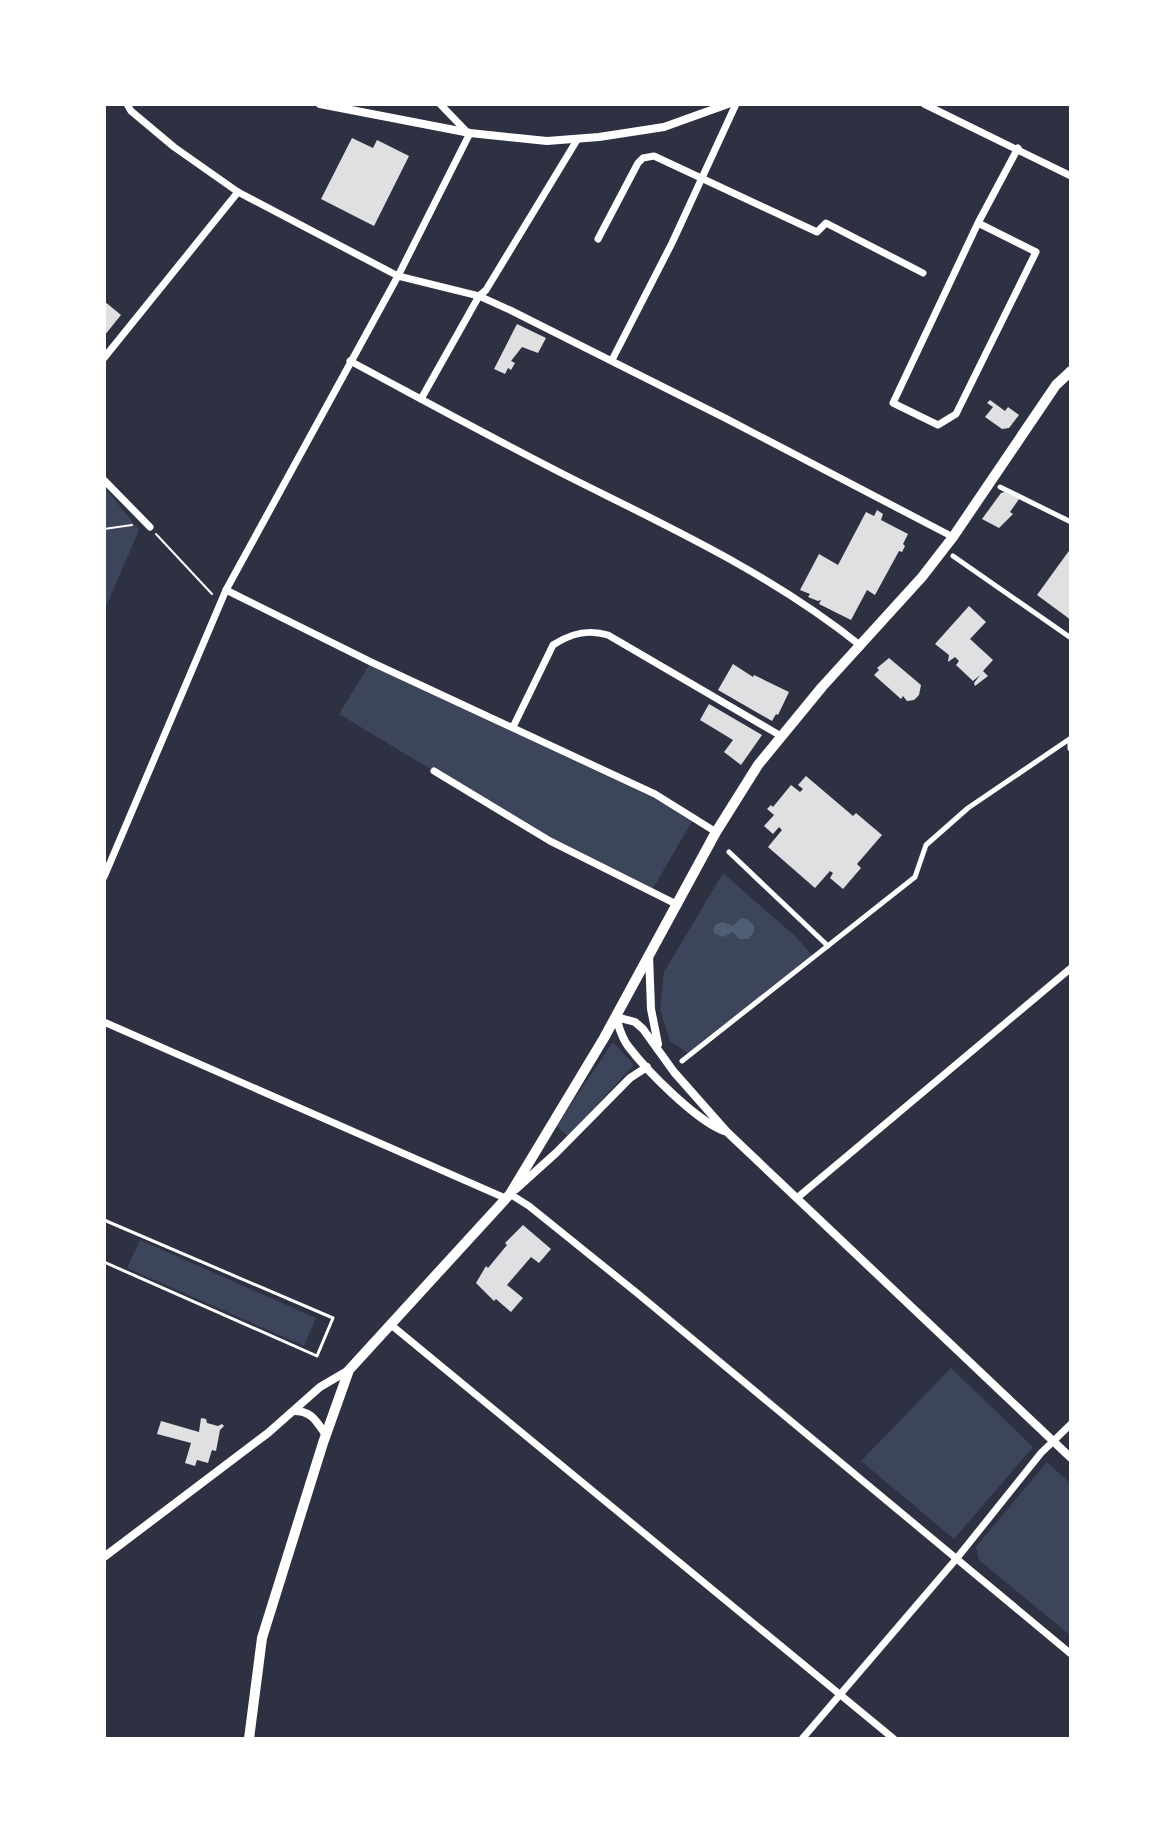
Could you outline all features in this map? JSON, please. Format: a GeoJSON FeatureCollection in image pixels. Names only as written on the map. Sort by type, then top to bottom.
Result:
{"type":"FeatureCollection","features":[{"type":"Feature","properties":{"kind":"main road"},"geometry":{"type":"LineString","coordinates":[[249,1739],[262,1638],[349,1370],[507,1196],[616,1017],[716,832],[758,765],[904,599],[953,537],[1056,385],[1071,371]]}},
{"type":"Feature","properties":{"kind":"street"},"geometry":{"type":"LineString","coordinates":[[127,104],[174,147],[238,192],[398,276],[479,296],[612,360],[953,537]]}},
{"type":"Feature","properties":{"kind":"street"},"geometry":{"type":"LineString","coordinates":[[320,104],[468,132],[547,141],[577,140],[664,127],[728,104]]}},
{"type":"Feature","properties":{"kind":"street"},"geometry":{"type":"LineString","coordinates":[[440,104],[468,132]]}},
{"type":"Feature","properties":{"kind":"street"},"geometry":{"type":"LineString","coordinates":[[612,360],[672,243],[736,104]]}},
{"type":"Feature","properties":{"kind":"street"},"geometry":{"type":"LineString","coordinates":[[924,104],[1071,176]]}},
{"type":"Feature","properties":{"kind":"street"},"geometry":{"type":"LineString","coordinates":[[104,877],[226,590],[398,276],[468,132]]}},
{"type":"Feature","properties":{"kind":"street"},"geometry":{"type":"LineString","coordinates":[[421,399],[479,296],[486,290],[577,140]]}},
{"type":"Feature","properties":{"kind":"street"},"geometry":{"type":"LineString","coordinates":[[978,223],[1036,252],[956,414],[938,425],[893,403],[978,223],[1018,148]]}},
{"type":"Feature","properties":{"kind":"street"},"geometry":{"type":"LineString","coordinates":[[598,239],[643,158],[659,157],[817,232],[826,223],[923,273]]}},
{"type":"Feature","properties":{"kind":"street"},"geometry":{"type":"LineString","coordinates":[[104,358],[238,192]]}},
{"type":"Feature","properties":{"kind":"street"},"geometry":{"type":"LineString","coordinates":[[350,361],[777,585],[861,646]]}},
{"type":"Feature","properties":{"kind":"street"},"geometry":{"type":"LineString","coordinates":[[104,480],[147,524]]}},
{"type":"Feature","properties":{"kind":"street"},"geometry":{"type":"LineString","coordinates":[[1000,487],[1071,522]]}},
{"type":"Feature","properties":{"kind":"street"},"geometry":{"type":"LineString","coordinates":[[953,556],[1071,638]]}},
{"type":"Feature","properties":{"kind":"street"},"geometry":{"type":"LineString","coordinates":[[226,590],[371,662],[655,794],[716,832]]}},
{"type":"Feature","properties":{"kind":"street"},"geometry":{"type":"LineString","coordinates":[[513,727],[553,645],[564,638],[594,631],[608,635],[781,736]]}},
{"type":"Feature","properties":{"kind":"street"},"geometry":{"type":"LineString","coordinates":[[1071,740],[1071,748]]}},
{"type":"Feature","properties":{"kind":"street"},"geometry":{"type":"LineString","coordinates":[[682,1061],[915,877],[926,845],[968,808],[1071,740]]}},
{"type":"Feature","properties":{"kind":"street"},"geometry":{"type":"LineString","coordinates":[[434,771],[550,841],[678,905]]}},
{"type":"Feature","properties":{"kind":"street"},"geometry":{"type":"LineString","coordinates":[[729,852],[828,946]]}},
{"type":"Feature","properties":{"kind":"street"},"geometry":{"type":"LineString","coordinates":[[649,955],[651,1009],[659,1049]]}},
{"type":"Feature","properties":{"kind":"street"},"geometry":{"type":"LineString","coordinates":[[797,1198],[1071,968]]}},
{"type":"Feature","properties":{"kind":"street"},"geometry":{"type":"LineString","coordinates":[[616,1017],[640,1026],[698,1102],[727,1132],[1071,1458]]}},
{"type":"Feature","properties":{"kind":"street"},"geometry":{"type":"LineString","coordinates":[[616,1017],[627,1044],[647,1067],[705,1121],[727,1132]]}},
{"type":"Feature","properties":{"kind":"street"},"geometry":{"type":"LineString","coordinates":[[104,1022],[529,1206],[1071,1654]]}},
{"type":"Feature","properties":{"kind":"street"},"geometry":{"type":"LineString","coordinates":[[507,1196],[556,1153],[630,1078],[647,1067]]}},
{"type":"Feature","properties":{"kind":"street"},"geometry":{"type":"LineString","coordinates":[[390,1324],[894,1739]]}},
{"type":"Feature","properties":{"kind":"street"},"geometry":{"type":"LineString","coordinates":[[104,1557],[320,1387],[349,1370]]}},
{"type":"Feature","properties":{"kind":"street"},"geometry":{"type":"LineString","coordinates":[[293,1411],[304,1411],[317,1418],[326,1435]]}},
{"type":"Feature","properties":{"kind":"street"},"geometry":{"type":"LineString","coordinates":[[802,1739],[1071,1424]]}},
{"type":"Feature","properties":{"kind":"lane"},"geometry":{"type":"LineString","coordinates":[[104,1220],[333,1318],[317,1356],[104,1262]]}},
{"type":"Feature","properties":{"kind":"path"},"geometry":{"type":"LineString","coordinates":[[104,529],[147,524],[212,594]]}},
{"type":"Feature","properties":{"kind":"shaded area"},"geometry":{"type":"Polygon","coordinates":[[[104,486],[139,530],[104,611],[104,486]]]}},
{"type":"Feature","properties":{"kind":"shaded area"},"geometry":{"type":"Polygon","coordinates":[[[371,662],[655,794],[694,818],[651,892],[550,841],[339,714],[371,662]]]}},
{"type":"Feature","properties":{"kind":"shaded area"},"geometry":{"type":"Polygon","coordinates":[[[723,873],[795,936],[813,956],[688,1053],[670,1041],[660,1010],[664,972],[723,873]]]}},
{"type":"Feature","properties":{"kind":"shaded area"},"geometry":{"type":"Polygon","coordinates":[[[741,918],[754,926],[754,932],[748,939],[739,939],[733,932],[723,937],[715,934],[716,924],[723,922],[733,926],[741,918]]]}},
{"type":"Feature","properties":{"kind":"shaded area"},"geometry":{"type":"Polygon","coordinates":[[[613,1042],[634,1065],[568,1136],[556,1126],[613,1042]]]}},
{"type":"Feature","properties":{"kind":"shaded area"},"geometry":{"type":"Polygon","coordinates":[[[140,1240],[316,1318],[304,1346],[127,1268],[140,1240]]]}},
{"type":"Feature","properties":{"kind":"shaded area"},"geometry":{"type":"Polygon","coordinates":[[[951,1368],[1033,1447],[954,1539],[861,1461],[951,1368]]]}},
{"type":"Feature","properties":{"kind":"shaded area"},"geometry":{"type":"Polygon","coordinates":[[[1047,1462],[1071,1484],[1071,1636],[979,1560],[976,1547],[1047,1462]]]}},
{"type":"Feature","properties":{"kind":"building"},"geometry":{"type":"Polygon","coordinates":[[[352,138],[373,148],[377,140],[409,156],[374,226],[321,199],[352,138]]]}},
{"type":"Feature","properties":{"kind":"building"},"geometry":{"type":"Polygon","coordinates":[[[104,301],[121,315],[104,336],[104,301]]]}},
{"type":"Feature","properties":{"kind":"building"},"geometry":{"type":"Polygon","coordinates":[[[517,324],[546,338],[538,353],[522,347],[511,361],[515,363],[511,370],[508,368],[505,374],[494,369],[517,324]]]}},
{"type":"Feature","properties":{"kind":"building"},"geometry":{"type":"Polygon","coordinates":[[[990,400],[1005,411],[1008,407],[1019,415],[1009,428],[1002,429],[985,417],[993,407],[987,403],[990,400]]]}},
{"type":"Feature","properties":{"kind":"building"},"geometry":{"type":"Polygon","coordinates":[[[1005,492],[1019,499],[1010,512],[1013,514],[999,528],[982,519],[1005,492]]]}},
{"type":"Feature","properties":{"kind":"building"},"geometry":{"type":"Polygon","coordinates":[[[877,510],[883,514],[881,520],[908,534],[902,552],[899,551],[875,595],[867,590],[851,620],[819,604],[821,600],[808,597],[810,594],[800,590],[819,554],[838,565],[866,512],[874,516],[877,510]]]}},
{"type":"Feature","properties":{"kind":"building"},"geometry":{"type":"Polygon","coordinates":[[[1071,548],[1071,620],[1037,595],[1071,548]]]}},
{"type":"Feature","properties":{"kind":"building"},"geometry":{"type":"Polygon","coordinates":[[[969,606],[986,622],[970,639],[993,660],[983,671],[988,676],[975,686],[980,675],[973,681],[956,665],[959,661],[955,657],[948,662],[949,655],[935,644],[969,606]]]}},
{"type":"Feature","properties":{"kind":"building"},"geometry":{"type":"Polygon","coordinates":[[[889,658],[921,685],[919,695],[914,700],[907,701],[903,696],[901,699],[874,675],[889,658]]]}},
{"type":"Feature","properties":{"kind":"building"},"geometry":{"type":"Polygon","coordinates":[[[733,664],[753,677],[789,692],[772,721],[718,690],[733,664]]]}},
{"type":"Feature","properties":{"kind":"building"},"geometry":{"type":"Polygon","coordinates":[[[709,704],[762,735],[741,765],[724,752],[733,740],[700,720],[709,704]]]}},
{"type":"Feature","properties":{"kind":"building"},"geometry":{"type":"Polygon","coordinates":[[[806,776],[853,816],[856,813],[882,835],[857,864],[861,868],[843,889],[830,878],[833,873],[830,871],[815,888],[768,847],[782,830],[779,827],[773,834],[764,826],[774,815],[767,809],[771,805],[773,807],[791,785],[800,792],[803,789],[798,785],[806,776]]]}},
{"type":"Feature","properties":{"kind":"building"},"geometry":{"type":"Polygon","coordinates":[[[523,1225],[551,1249],[539,1263],[531,1257],[507,1285],[523,1298],[511,1312],[476,1283],[486,1266],[488,1268],[507,1245],[505,1243],[523,1225]]]}},
{"type":"Feature","properties":{"kind":"building"},"geometry":{"type":"Polygon","coordinates":[[[201,1418],[206,1419],[207,1423],[224,1426],[220,1430],[216,1451],[212,1450],[208,1463],[197,1460],[195,1466],[185,1463],[191,1443],[157,1434],[161,1421],[199,1432],[201,1418]]]}}]}
